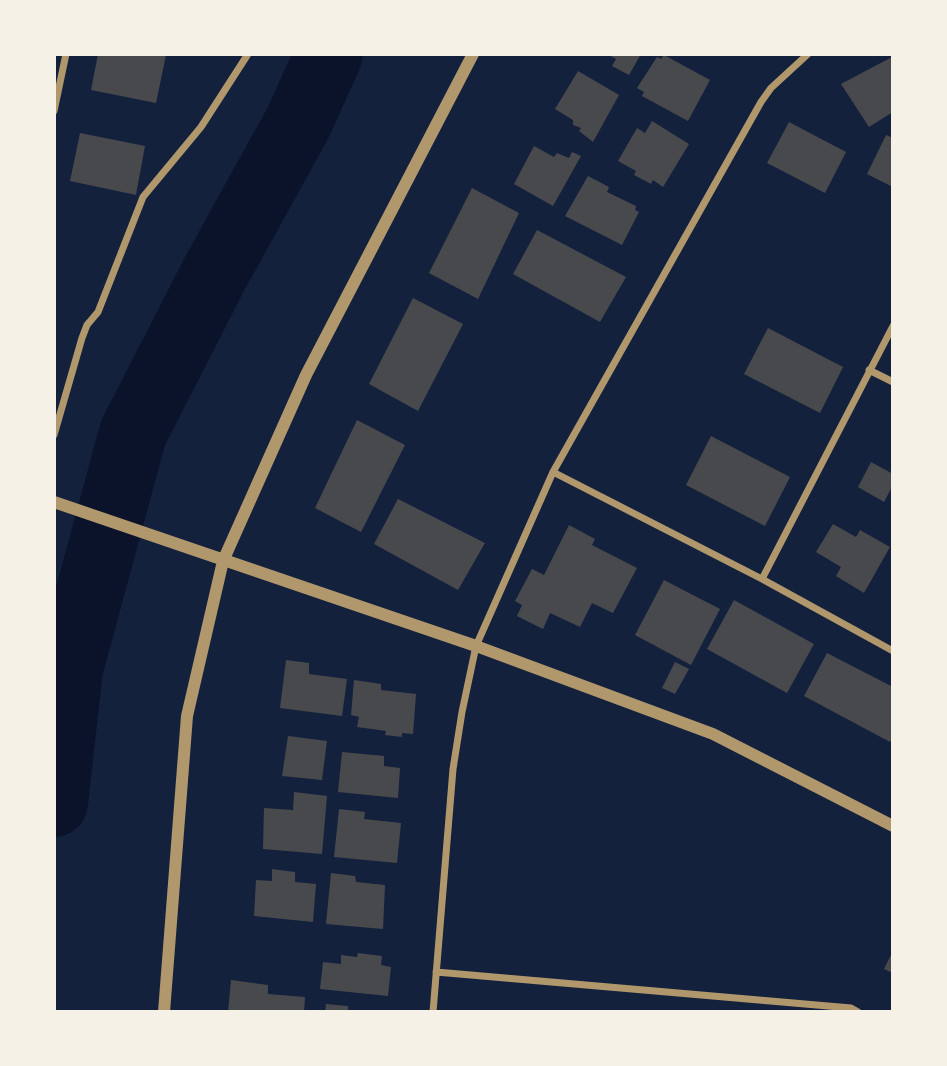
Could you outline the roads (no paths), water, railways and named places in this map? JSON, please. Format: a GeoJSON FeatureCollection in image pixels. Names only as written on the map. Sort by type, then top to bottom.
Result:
{"type":"FeatureCollection","features":[{"type":"Feature","properties":{"kind":"street"},"geometry":{"type":"LineString","coordinates":[[54,111],[66,54]]}},
{"type":"Feature","properties":{"kind":"street"},"geometry":{"type":"LineString","coordinates":[[54,435],[82,338],[98,312],[143,197],[201,127],[248,54]]}},
{"type":"Feature","properties":{"kind":"street"},"geometry":{"type":"LineString","coordinates":[[164,1012],[187,716],[223,561],[306,375],[473,54]]}},
{"type":"Feature","properties":{"kind":"street"},"geometry":{"type":"LineString","coordinates":[[433,1012],[453,769],[461,712],[476,646],[553,472],[761,102],[771,88],[808,54]]}},
{"type":"Feature","properties":{"kind":"street"},"geometry":{"type":"LineString","coordinates":[[762,579],[893,326]]}},
{"type":"Feature","properties":{"kind":"street"},"geometry":{"type":"LineString","coordinates":[[869,370],[893,382]]}},
{"type":"Feature","properties":{"kind":"street"},"geometry":{"type":"LineString","coordinates":[[553,472],[762,579],[893,651]]}},
{"type":"Feature","properties":{"kind":"street"},"geometry":{"type":"LineString","coordinates":[[56,503],[476,646],[713,734],[893,826]]}},
{"type":"Feature","properties":{"kind":"street"},"geometry":{"type":"LineString","coordinates":[[436,972],[851,1008],[858,1012]]}},
{"type":"Feature","properties":{"kind":"waterway"},"geometry":{"type":"LineString","coordinates":[[54,803],[69,669],[133,433],[215,273],[299,121],[329,54]]}}]}
